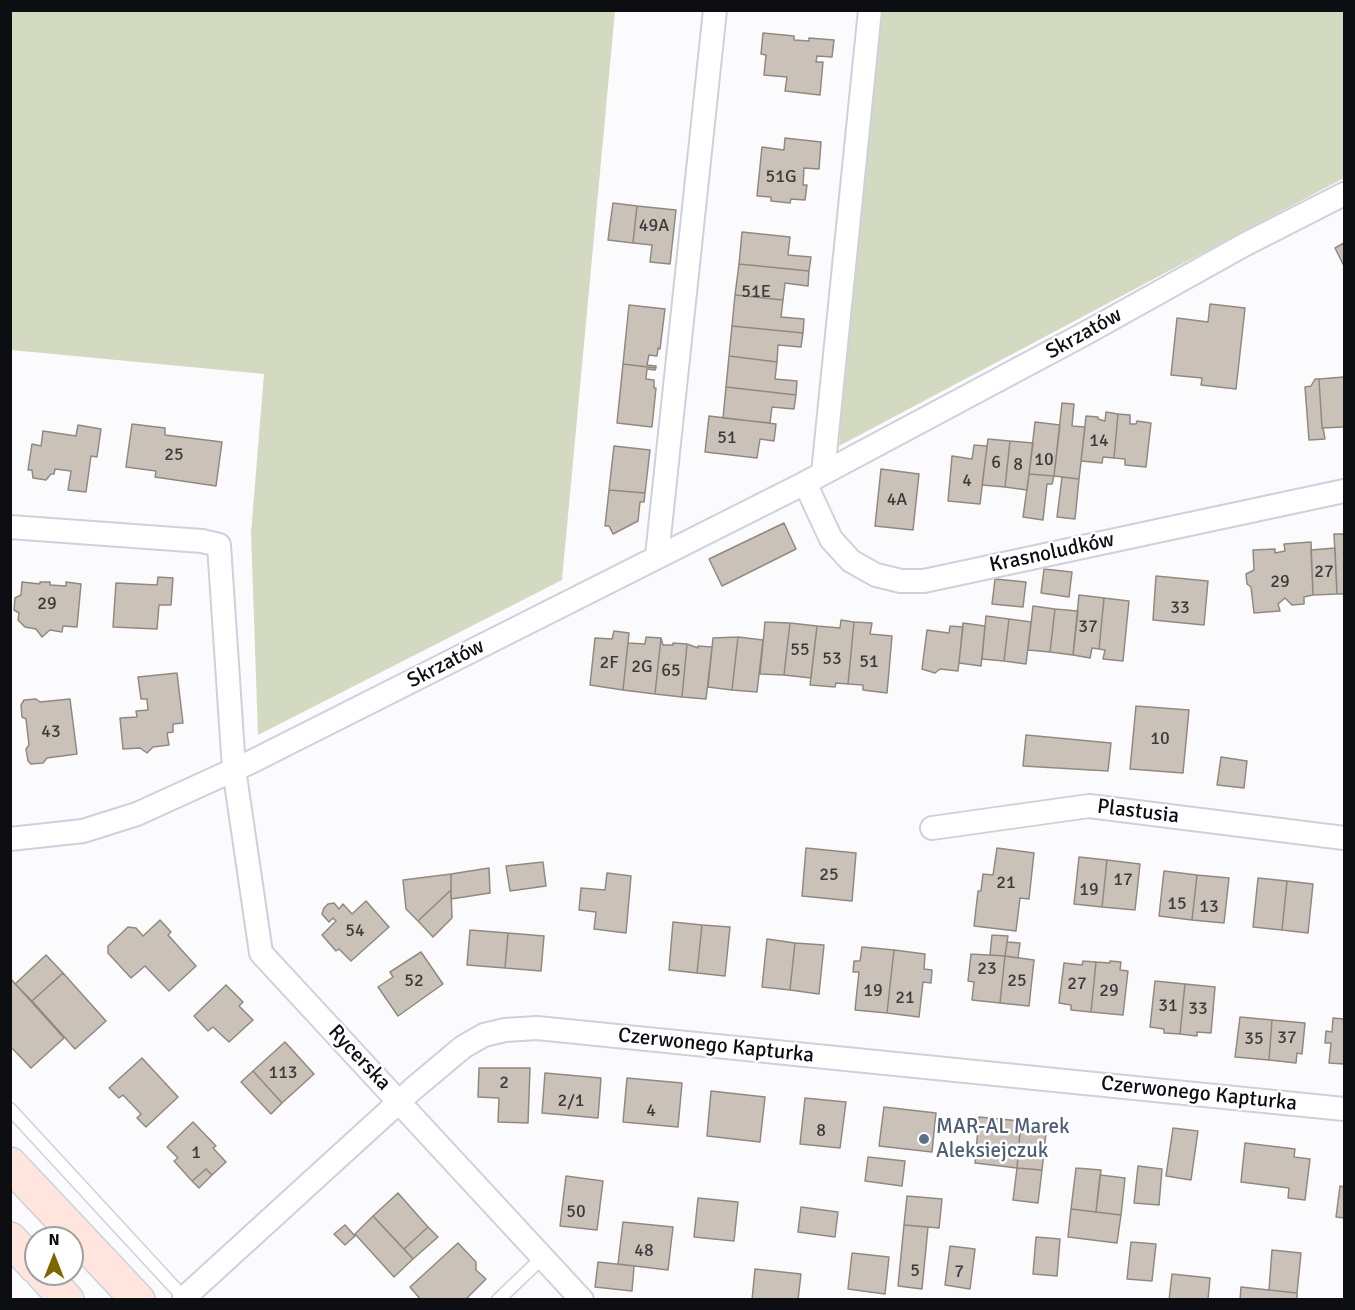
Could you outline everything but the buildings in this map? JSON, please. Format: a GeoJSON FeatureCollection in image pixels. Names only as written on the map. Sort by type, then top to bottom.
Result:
{"type":"FeatureCollection","features":[{"type":"Feature","properties":{"kind":"main road"},"geometry":{"type":"LineString","coordinates":[[10,1164],[138,1299]]}},
{"type":"Feature","properties":{"kind":"main road"},"geometry":{"type":"LineString","coordinates":[[10,1239],[24,1254]]}},
{"type":"Feature","properties":{"kind":"main road"},"geometry":{"type":"LineString","coordinates":[[55,1286],[67,1299]]}},
{"type":"Feature","properties":{"kind":"street"},"geometry":{"type":"LineString","coordinates":[[657,556],[715,10]]}},
{"type":"Feature","properties":{"kind":"street"},"geometry":{"type":"LineString","coordinates":[[814,478],[870,10]]}},
{"type":"Feature","properties":{"kind":"street","name":"Skrzatów"},"geometry":{"type":"LineString","coordinates":[[10,839],[83,831],[137,814],[234,769],[814,478],[1086,333],[1244,245],[1344,194]]}},
{"type":"Feature","properties":{"kind":"street","name":"Krasnoludków"},"geometry":{"type":"LineString","coordinates":[[814,478],[831,539],[851,561],[876,575],[901,581],[924,581],[1344,490]]}},
{"type":"Feature","properties":{"kind":"street"},"geometry":{"type":"LineString","coordinates":[[10,527],[202,541],[219,545],[234,769]]}},
{"type":"Feature","properties":{"kind":"street","name":"Rycerska"},"geometry":{"type":"LineString","coordinates":[[234,769],[261,953],[582,1299]]}},
{"type":"Feature","properties":{"kind":"street","name":"Plastusia"},"geometry":{"type":"LineString","coordinates":[[932,828],[1089,806],[1344,838]]}},
{"type":"Feature","properties":{"kind":"street","name":"Czerwonego Kapturka"},"geometry":{"type":"LineString","coordinates":[[185,1299],[400,1101],[463,1047],[477,1039],[505,1030],[537,1028],[1344,1109]]}},
{"type":"Feature","properties":{"kind":"lane"},"geometry":{"type":"LineString","coordinates":[[10,1109],[185,1299]]}},
{"type":"Feature","properties":{"kind":"lane"},"geometry":{"type":"LineString","coordinates":[[498,1299],[543,1257]]}},
{"type":"Feature","properties":{"kind":"green space"},"geometry":{"type":"Polygon","coordinates":[[[10,11],[615,11],[562,580],[258,735],[251,533],[264,374],[11,350],[10,11]]]}},
{"type":"Feature","properties":{"kind":"green space"},"geometry":{"type":"Polygon","coordinates":[[[871,11],[1344,11],[1344,178],[839,446],[871,11]]]}},
{"type":"Feature","properties":{"kind":"place","name":"MAR-AL Marek Aleksiejczuk"},"geometry":{"type":"Point","coordinates":[924,1139]}}]}
